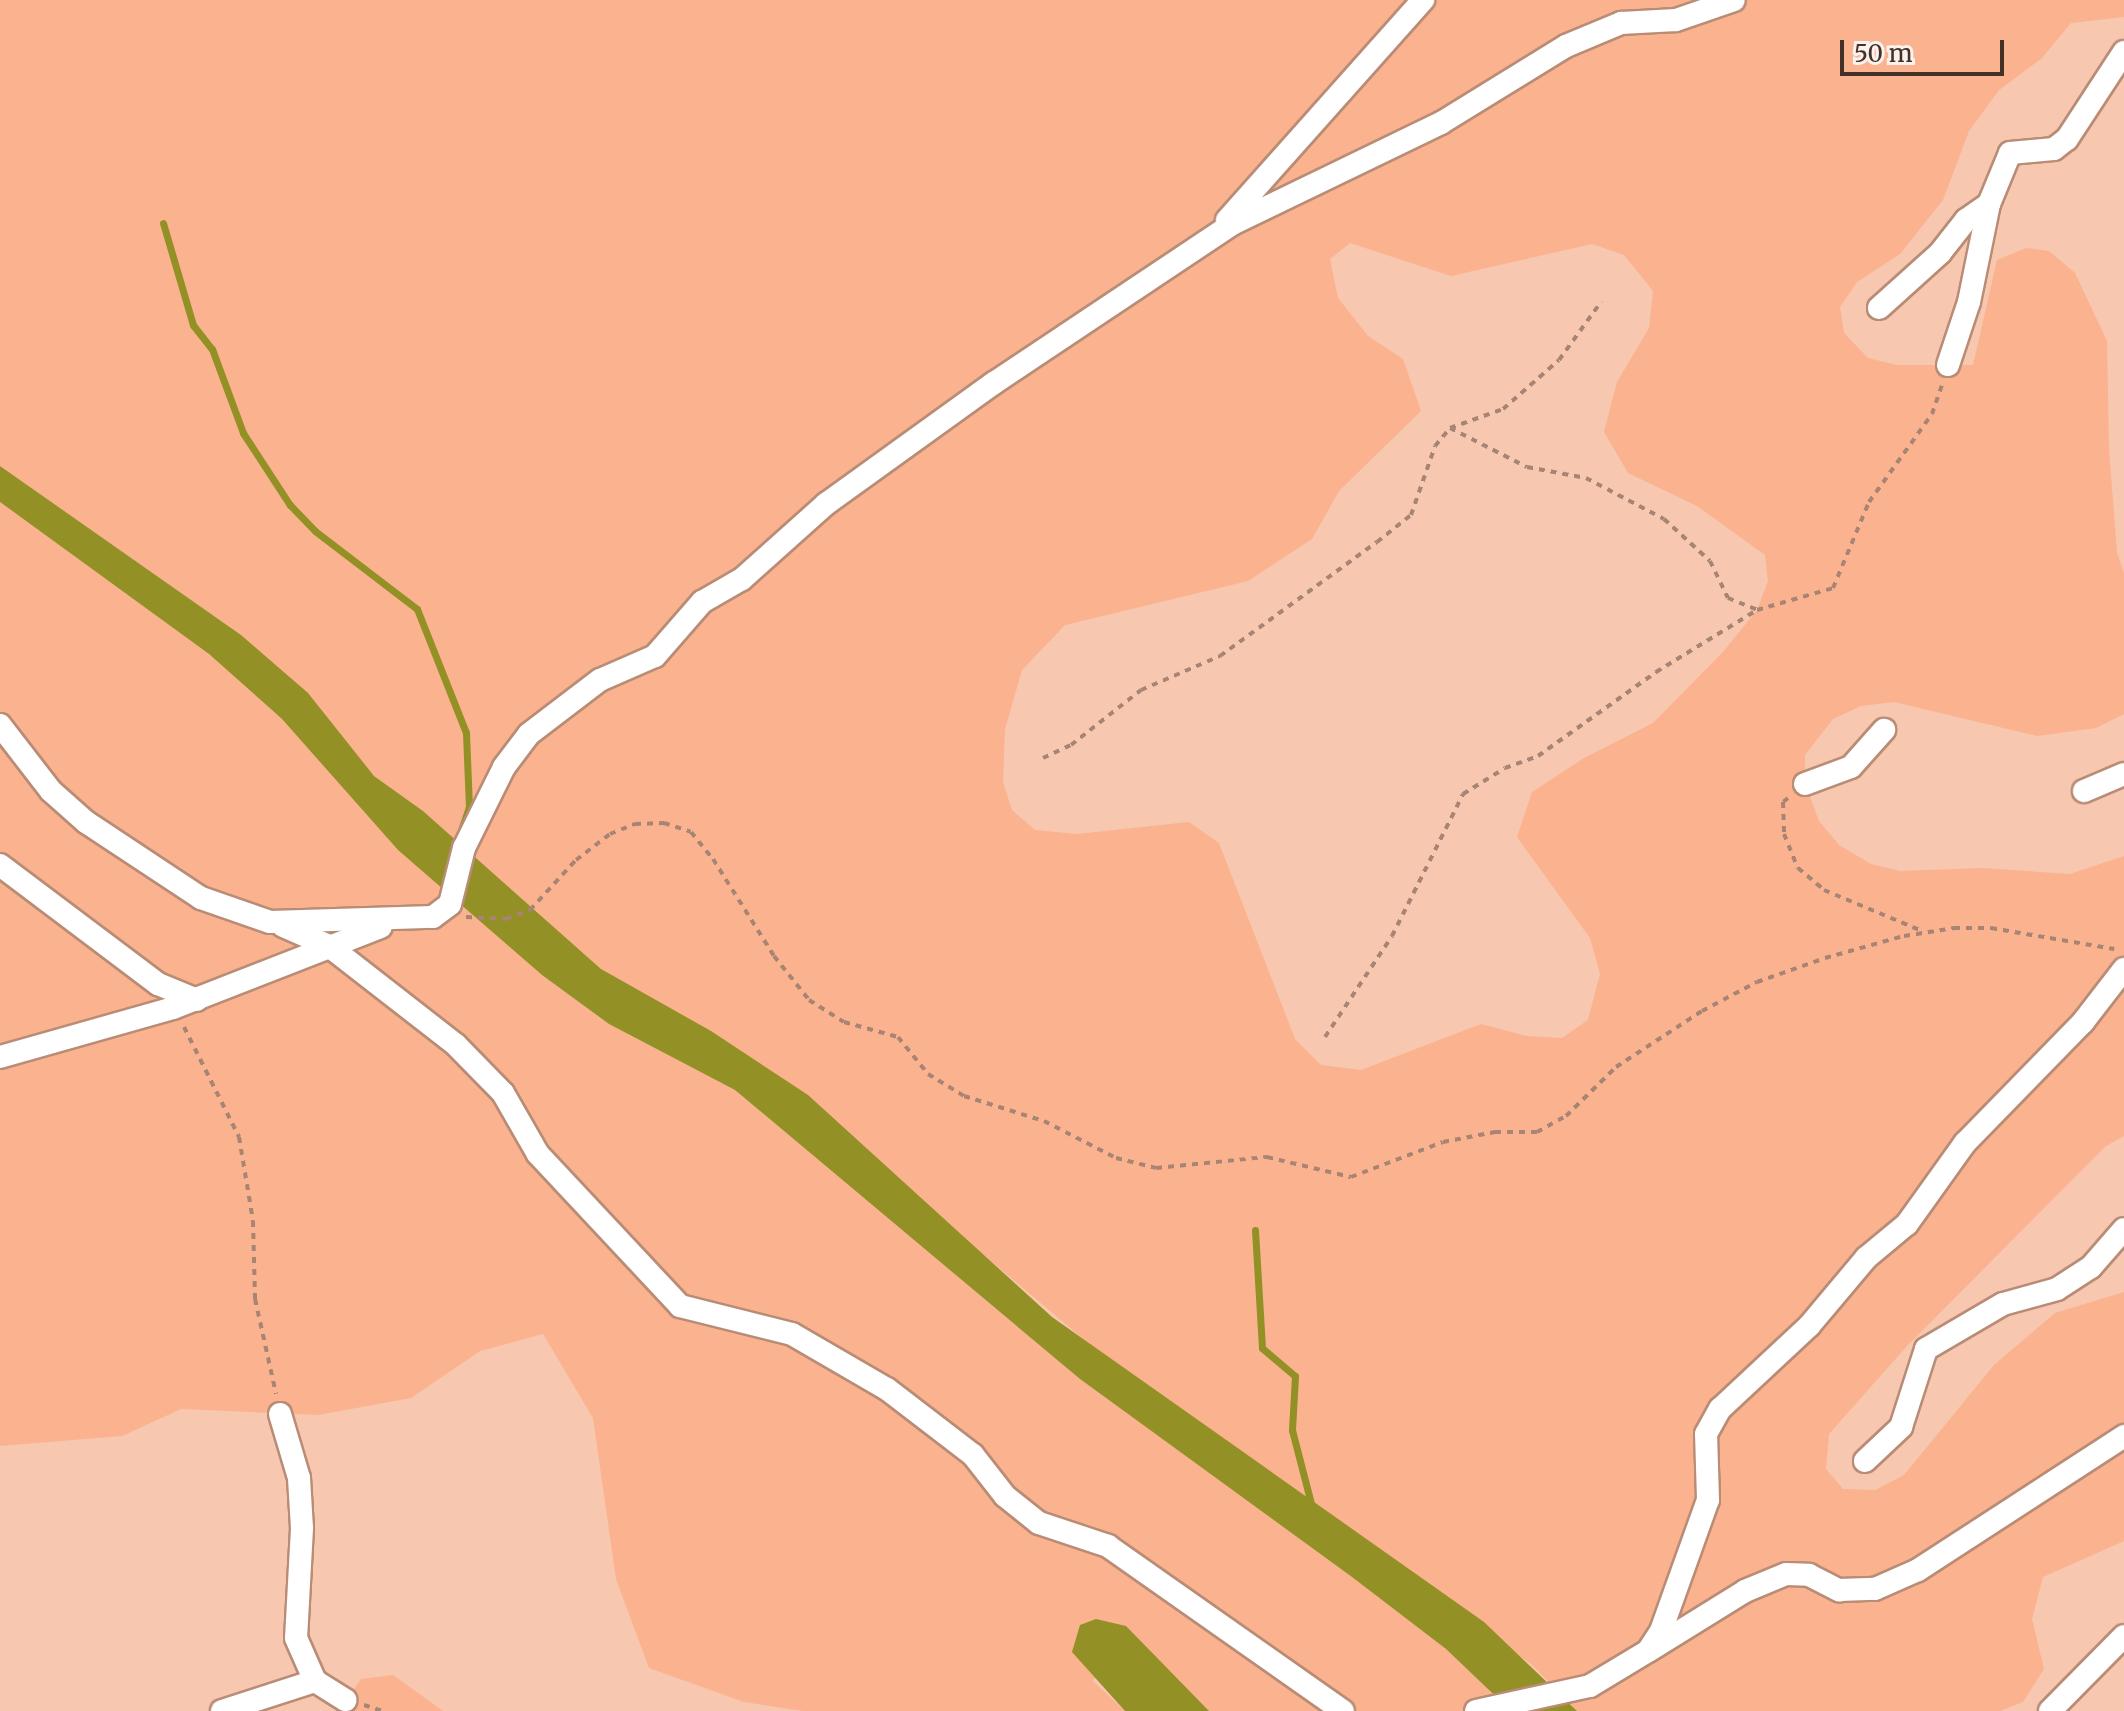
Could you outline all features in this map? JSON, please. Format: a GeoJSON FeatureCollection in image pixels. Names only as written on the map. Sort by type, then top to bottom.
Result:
{"type":"FeatureCollection","features":[{"type":"Feature","properties":{"kind":"street"},"geometry":{"type":"LineString","coordinates":[[1209,238],[1423,0]]}},
{"type":"Feature","properties":{"kind":"street"},"geometry":{"type":"LineString","coordinates":[[270,922],[394,922],[433,917],[450,904],[464,848],[504,767],[529,734],[600,680],[655,656],[702,602],[742,579],[826,504],[1083,320],[1209,238],[1441,123],[1566,46],[1621,23],[1676,20],[1734,0]]}},
{"type":"Feature","properties":{"kind":"street"},"geometry":{"type":"LineString","coordinates":[[1948,365],[1969,302],[1989,204],[2010,153],[2054,149],[2067,139],[2124,52]]}},
{"type":"Feature","properties":{"kind":"street"},"geometry":{"type":"LineString","coordinates":[[1879,308],[1919,274],[1966,220],[1989,204]]}},
{"type":"Feature","properties":{"kind":"street"},"geometry":{"type":"LineString","coordinates":[[0,725],[51,791],[86,822],[201,898],[329,946],[375,978],[503,1093],[538,1154],[680,1306],[792,1334],[887,1389],[973,1455],[1005,1496],[1039,1523],[1108,1546],[1343,1711]]}},
{"type":"Feature","properties":{"kind":"street"},"geometry":{"type":"LineString","coordinates":[[1805,784],[1851,767],[1884,730]]}},
{"type":"Feature","properties":{"kind":"street"},"geometry":{"type":"LineString","coordinates":[[2084,791],[2124,774]]}},
{"type":"Feature","properties":{"kind":"street"},"geometry":{"type":"LineString","coordinates":[[0,865],[158,984],[197,1000]]}},
{"type":"Feature","properties":{"kind":"street"},"geometry":{"type":"LineString","coordinates":[[0,1057],[197,1000],[394,922]]}},
{"type":"Feature","properties":{"kind":"street"},"geometry":{"type":"LineString","coordinates":[[1648,1651],[1661,1631],[1708,1500],[1706,1434],[1720,1409],[1809,1326],[1866,1258],[1907,1224],[1965,1143],[2083,1022],[2124,970]]}},
{"type":"Feature","properties":{"kind":"street"},"geometry":{"type":"LineString","coordinates":[[1865,1461],[1901,1427],[1926,1349],[2003,1304],[2057,1289],[2091,1267],[2124,1229]]}},
{"type":"Feature","properties":{"kind":"street"},"geometry":{"type":"LineString","coordinates":[[280,1414],[299,1478],[302,1516],[296,1638],[315,1681],[346,1700]]}},
{"type":"Feature","properties":{"kind":"street"},"geometry":{"type":"LineString","coordinates":[[1476,1711],[1590,1686],[1745,1591],[1786,1574],[1809,1575],[1839,1590],[1875,1589],[1918,1570],[2124,1436]]}},
{"type":"Feature","properties":{"kind":"street"},"geometry":{"type":"LineString","coordinates":[[2050,1711],[2124,1636]]}},
{"type":"Feature","properties":{"kind":"street"},"geometry":{"type":"LineString","coordinates":[[222,1711],[315,1681]]}},
{"type":"Feature","properties":{"kind":"path"},"geometry":{"type":"LineString","coordinates":[[1043,758],[1071,745],[1141,690],[1220,656],[1411,515],[1435,446],[1450,428],[1503,409],[1559,360],[1601,302]]}},
{"type":"Feature","properties":{"kind":"path"},"geometry":{"type":"LineString","coordinates":[[1325,1037],[1392,936],[1463,794],[1505,768],[1538,756],[1656,672],[1757,610],[1833,588],[1869,502],[1932,414],[1948,365]]}},
{"type":"Feature","properties":{"kind":"path"},"geometry":{"type":"LineString","coordinates":[[1450,428],[1527,467],[1586,478],[1664,519],[1710,561],[1728,598],[1757,610]]}},
{"type":"Feature","properties":{"kind":"path"},"geometry":{"type":"LineString","coordinates":[[1805,784],[1783,802],[1784,834],[1798,868],[1824,890],[1925,932]]}},
{"type":"Feature","properties":{"kind":"path"},"geometry":{"type":"LineString","coordinates":[[450,904],[467,918],[506,919],[530,910],[576,860],[610,834],[635,824],[664,823],[691,832],[713,859],[774,956],[809,1000],[844,1022],[898,1037],[928,1074],[964,1096],[1044,1121],[1116,1158],[1156,1168],[1267,1157],[1351,1177],[1443,1142],[1495,1132],[1537,1132],[1566,1116],[1616,1067],[1757,982],[1925,932],[1991,928],[2096,948],[2124,949]]}},
{"type":"Feature","properties":{"kind":"path"},"geometry":{"type":"LineString","coordinates":[[173,1008],[208,1066],[239,1137],[253,1221],[255,1299],[280,1414]]}},
{"type":"Feature","properties":{"kind":"shaded area"},"geometry":{"type":"Polygon","coordinates":[[[0,0],[2124,0],[2124,17],[2071,23],[2042,58],[1999,90],[1969,131],[1943,200],[1900,254],[1857,282],[1840,307],[1844,333],[1868,358],[1897,365],[1973,365],[1997,260],[2026,248],[2049,251],[2075,273],[2107,341],[2109,449],[2117,552],[2124,573],[2124,714],[2096,728],[2037,736],[1894,702],[1861,706],[1833,719],[1805,755],[1805,784],[1819,821],[1839,845],[1871,864],[1900,871],[1982,868],[2070,874],[2124,856],[2124,1136],[2106,1146],[1907,1346],[1829,1434],[1826,1469],[1843,1489],[1875,1490],[1904,1475],[1994,1365],[2055,1313],[2124,1292],[2124,1541],[2043,1577],[2032,1619],[2044,1669],[2023,1702],[2000,1711],[1577,1711],[1532,1665],[1119,1369],[985,1256],[601,969],[423,811],[374,776],[241,635],[0,466],[0,0]],[[1350,243],[1330,259],[1338,298],[1368,336],[1403,359],[1421,411],[1339,491],[1312,539],[1248,581],[1065,625],[1022,670],[1005,729],[1003,782],[1012,810],[1035,830],[1077,834],[1189,822],[1219,843],[1295,1039],[1321,1065],[1361,1070],[1481,1024],[1526,1036],[1562,1038],[1588,1020],[1600,974],[1590,938],[1517,837],[1532,792],[1584,758],[1653,723],[1723,652],[1757,610],[1768,581],[1765,555],[1697,506],[1628,473],[1604,432],[1617,382],[1649,328],[1653,291],[1624,255],[1592,244],[1451,276],[1350,243]]]}},
{"type":"Feature","properties":{"kind":"shaded area"},"geometry":{"type":"Polygon","coordinates":[[[0,466],[241,635],[308,693],[374,776],[423,811],[601,969],[711,1031],[808,1095],[1052,1317],[1484,1622],[1577,1711],[1511,1711],[1446,1649],[1080,1379],[735,1090],[609,1024],[542,975],[398,850],[282,719],[209,654],[0,502],[0,466]]]}},
{"type":"Feature","properties":{"kind":"shaded area"},"geometry":{"type":"Polygon","coordinates":[[[0,502],[209,654],[282,719],[398,850],[542,975],[609,1024],[735,1090],[1080,1379],[1446,1649],[1511,1711],[1209,1711],[1126,1627],[1093,1681],[1125,1711],[803,1711],[744,1702],[649,1668],[616,1579],[593,1418],[543,1334],[480,1351],[411,1398],[318,1415],[181,1409],[122,1436],[0,1446],[0,502]]]}},
{"type":"Feature","properties":{"kind":"shaded area"},"geometry":{"type":"Polygon","coordinates":[[[1096,1619],[1126,1626],[1209,1711],[1125,1711],[1072,1652],[1080,1625],[1096,1619]]]}},
{"type":"Feature","properties":{"kind":"shaded area"},"geometry":{"type":"Polygon","coordinates":[[[393,1675],[443,1711],[338,1711],[361,1679],[393,1675]]]}},
{"type":"Feature","properties":{"kind":"waterway"},"geometry":{"type":"LineString","coordinates":[[163,223],[193,325],[212,349],[243,433],[290,505],[315,531],[417,609],[466,733],[469,807],[461,830]]}},
{"type":"Feature","properties":{"kind":"waterway"},"geometry":{"type":"LineString","coordinates":[[1255,1230],[1262,1348],[1295,1376],[1292,1430],[1313,1511]]}}]}
